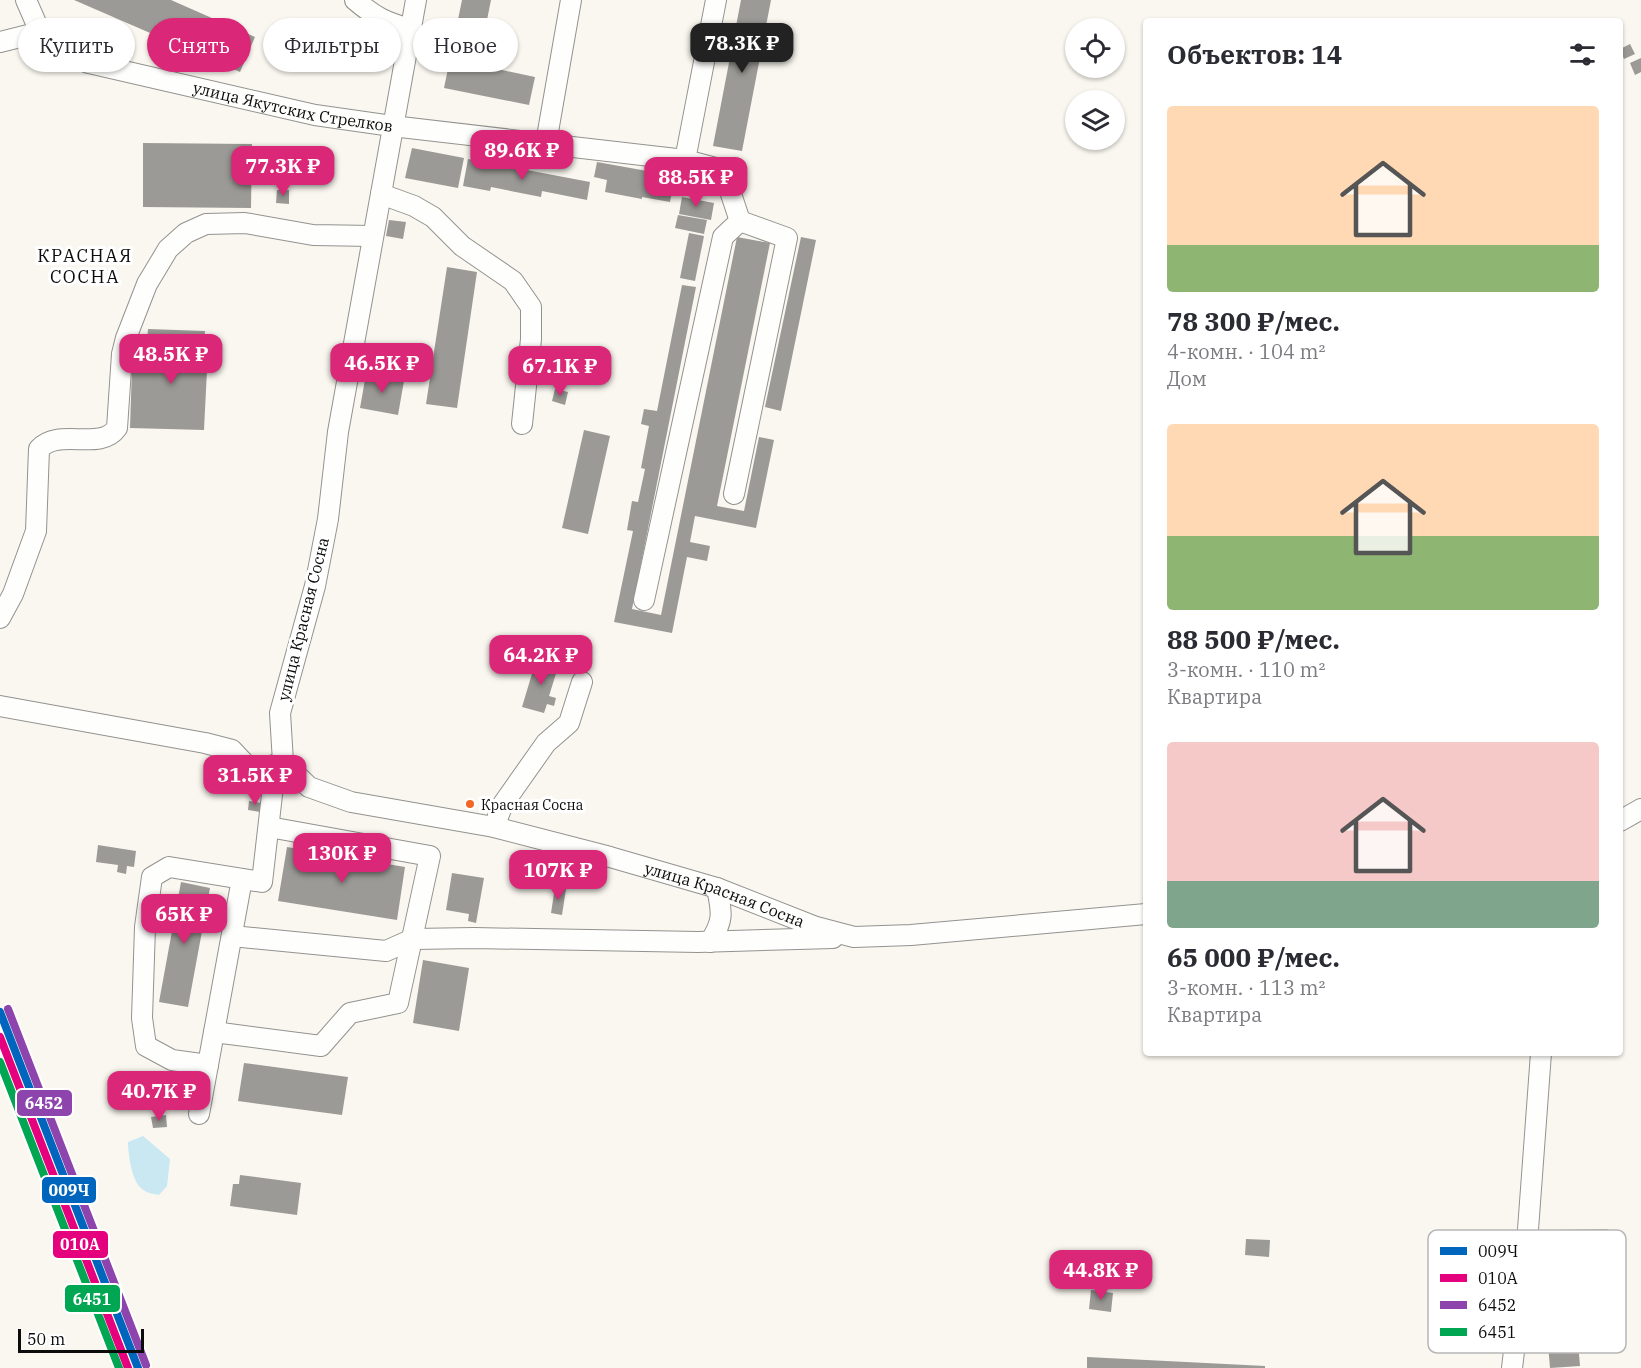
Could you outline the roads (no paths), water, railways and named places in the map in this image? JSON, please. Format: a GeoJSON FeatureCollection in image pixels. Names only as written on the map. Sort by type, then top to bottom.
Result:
{"type":"FeatureCollection","features":[{"type":"Feature","properties":{"kind":"street","name":"улица Якутских Стрелков"},"geometry":{"type":"LineString","coordinates":[[26,0],[34,18]]}},
{"type":"Feature","properties":{"kind":"street"},"geometry":{"type":"LineString","coordinates":[[356,0],[372,15],[410,29]]}},
{"type":"Feature","properties":{"kind":"street","name":"улица Якутских Стрелков"},"geometry":{"type":"LineString","coordinates":[[128,72],[315,115],[392,126],[416,0]]}},
{"type":"Feature","properties":{"kind":"street"},"geometry":{"type":"LineString","coordinates":[[546,143],[571,0]]}},
{"type":"Feature","properties":{"kind":"street"},"geometry":{"type":"LineString","coordinates":[[685,160],[716,0]]}},
{"type":"Feature","properties":{"kind":"street"},"geometry":{"type":"LineString","coordinates":[[0,42],[18,38]]}},
{"type":"Feature","properties":{"kind":"street"},"geometry":{"type":"LineString","coordinates":[[392,126],[685,160],[723,170],[740,221]]}},
{"type":"Feature","properties":{"kind":"street","name":"улица Красная Сосна"},"geometry":{"type":"LineString","coordinates":[[392,126],[338,432],[328,519],[315,586],[280,713],[283,762],[309,787],[351,802],[494,826],[610,856],[717,888],[816,927],[854,937],[911,935],[1143,914]]}},
{"type":"Feature","properties":{"kind":"street"},"geometry":{"type":"LineString","coordinates":[[381,194],[397,199],[433,217],[462,246],[513,281],[531,307],[531,339],[522,424]]}},
{"type":"Feature","properties":{"kind":"street"},"geometry":{"type":"LineString","coordinates":[[734,494],[788,238],[740,221]]}},
{"type":"Feature","properties":{"kind":"street"},"geometry":{"type":"LineString","coordinates":[[644,600],[723,237],[740,221]]}},
{"type":"Feature","properties":{"kind":"street"},"geometry":{"type":"LineString","coordinates":[[0,618],[13,594],[36,531],[39,449],[44,443],[54,440],[104,438],[112,435],[117,428],[122,354],[126,338],[147,284],[168,249],[186,233],[206,224],[245,223],[313,235],[372,236]]}},
{"type":"Feature","properties":{"kind":"street"},"geometry":{"type":"LineString","coordinates":[[494,826],[503,804],[546,743],[569,723],[582,682]]}},
{"type":"Feature","properties":{"kind":"street"},"geometry":{"type":"LineString","coordinates":[[0,706],[204,743],[232,750],[247,766],[265,768],[283,762]]}},
{"type":"Feature","properties":{"kind":"street"},"geometry":{"type":"LineString","coordinates":[[208,1065],[172,1060],[146,1046],[142,1018],[145,927],[152,877],[169,867],[262,882],[273,786],[283,762]]}},
{"type":"Feature","properties":{"kind":"street"},"geometry":{"type":"LineString","coordinates":[[1623,819],[1641,809]]}},
{"type":"Feature","properties":{"kind":"street"},"geometry":{"type":"LineString","coordinates":[[214,1032],[321,1046],[350,1012],[398,1003],[430,856],[269,827]]}},
{"type":"Feature","properties":{"kind":"street"},"geometry":{"type":"LineString","coordinates":[[199,1114],[242,879]]}},
{"type":"Feature","properties":{"kind":"street"},"geometry":{"type":"LineString","coordinates":[[710,942],[719,928],[721,910],[717,888]]}},
{"type":"Feature","properties":{"kind":"street"},"geometry":{"type":"LineString","coordinates":[[232,936],[386,951],[413,939],[710,942],[854,937]]}},
{"type":"Feature","properties":{"kind":"street"},"geometry":{"type":"LineString","coordinates":[[1528,1230],[1541,1056]]}},
{"type":"Feature","properties":{"kind":"street"},"geometry":{"type":"LineString","coordinates":[[1512,1368],[1514,1353]]}},
{"type":"Feature","properties":{"kind":"water"},"geometry":{"type":"Polygon","coordinates":[[[143,1136],[170,1159],[167,1186],[159,1195],[147,1192],[138,1185],[131,1167],[128,1142],[143,1136]]]}},
{"type":"Feature","properties":{"kind":"place","name":"Красная Сосна"},"geometry":{"type":"Point","coordinates":[470,804]}},
{"type":"Feature","properties":{"kind":"district","name":"КРАСНАЯ СОСНА"},"geometry":{"type":"Point","coordinates":[85,266]}}]}
